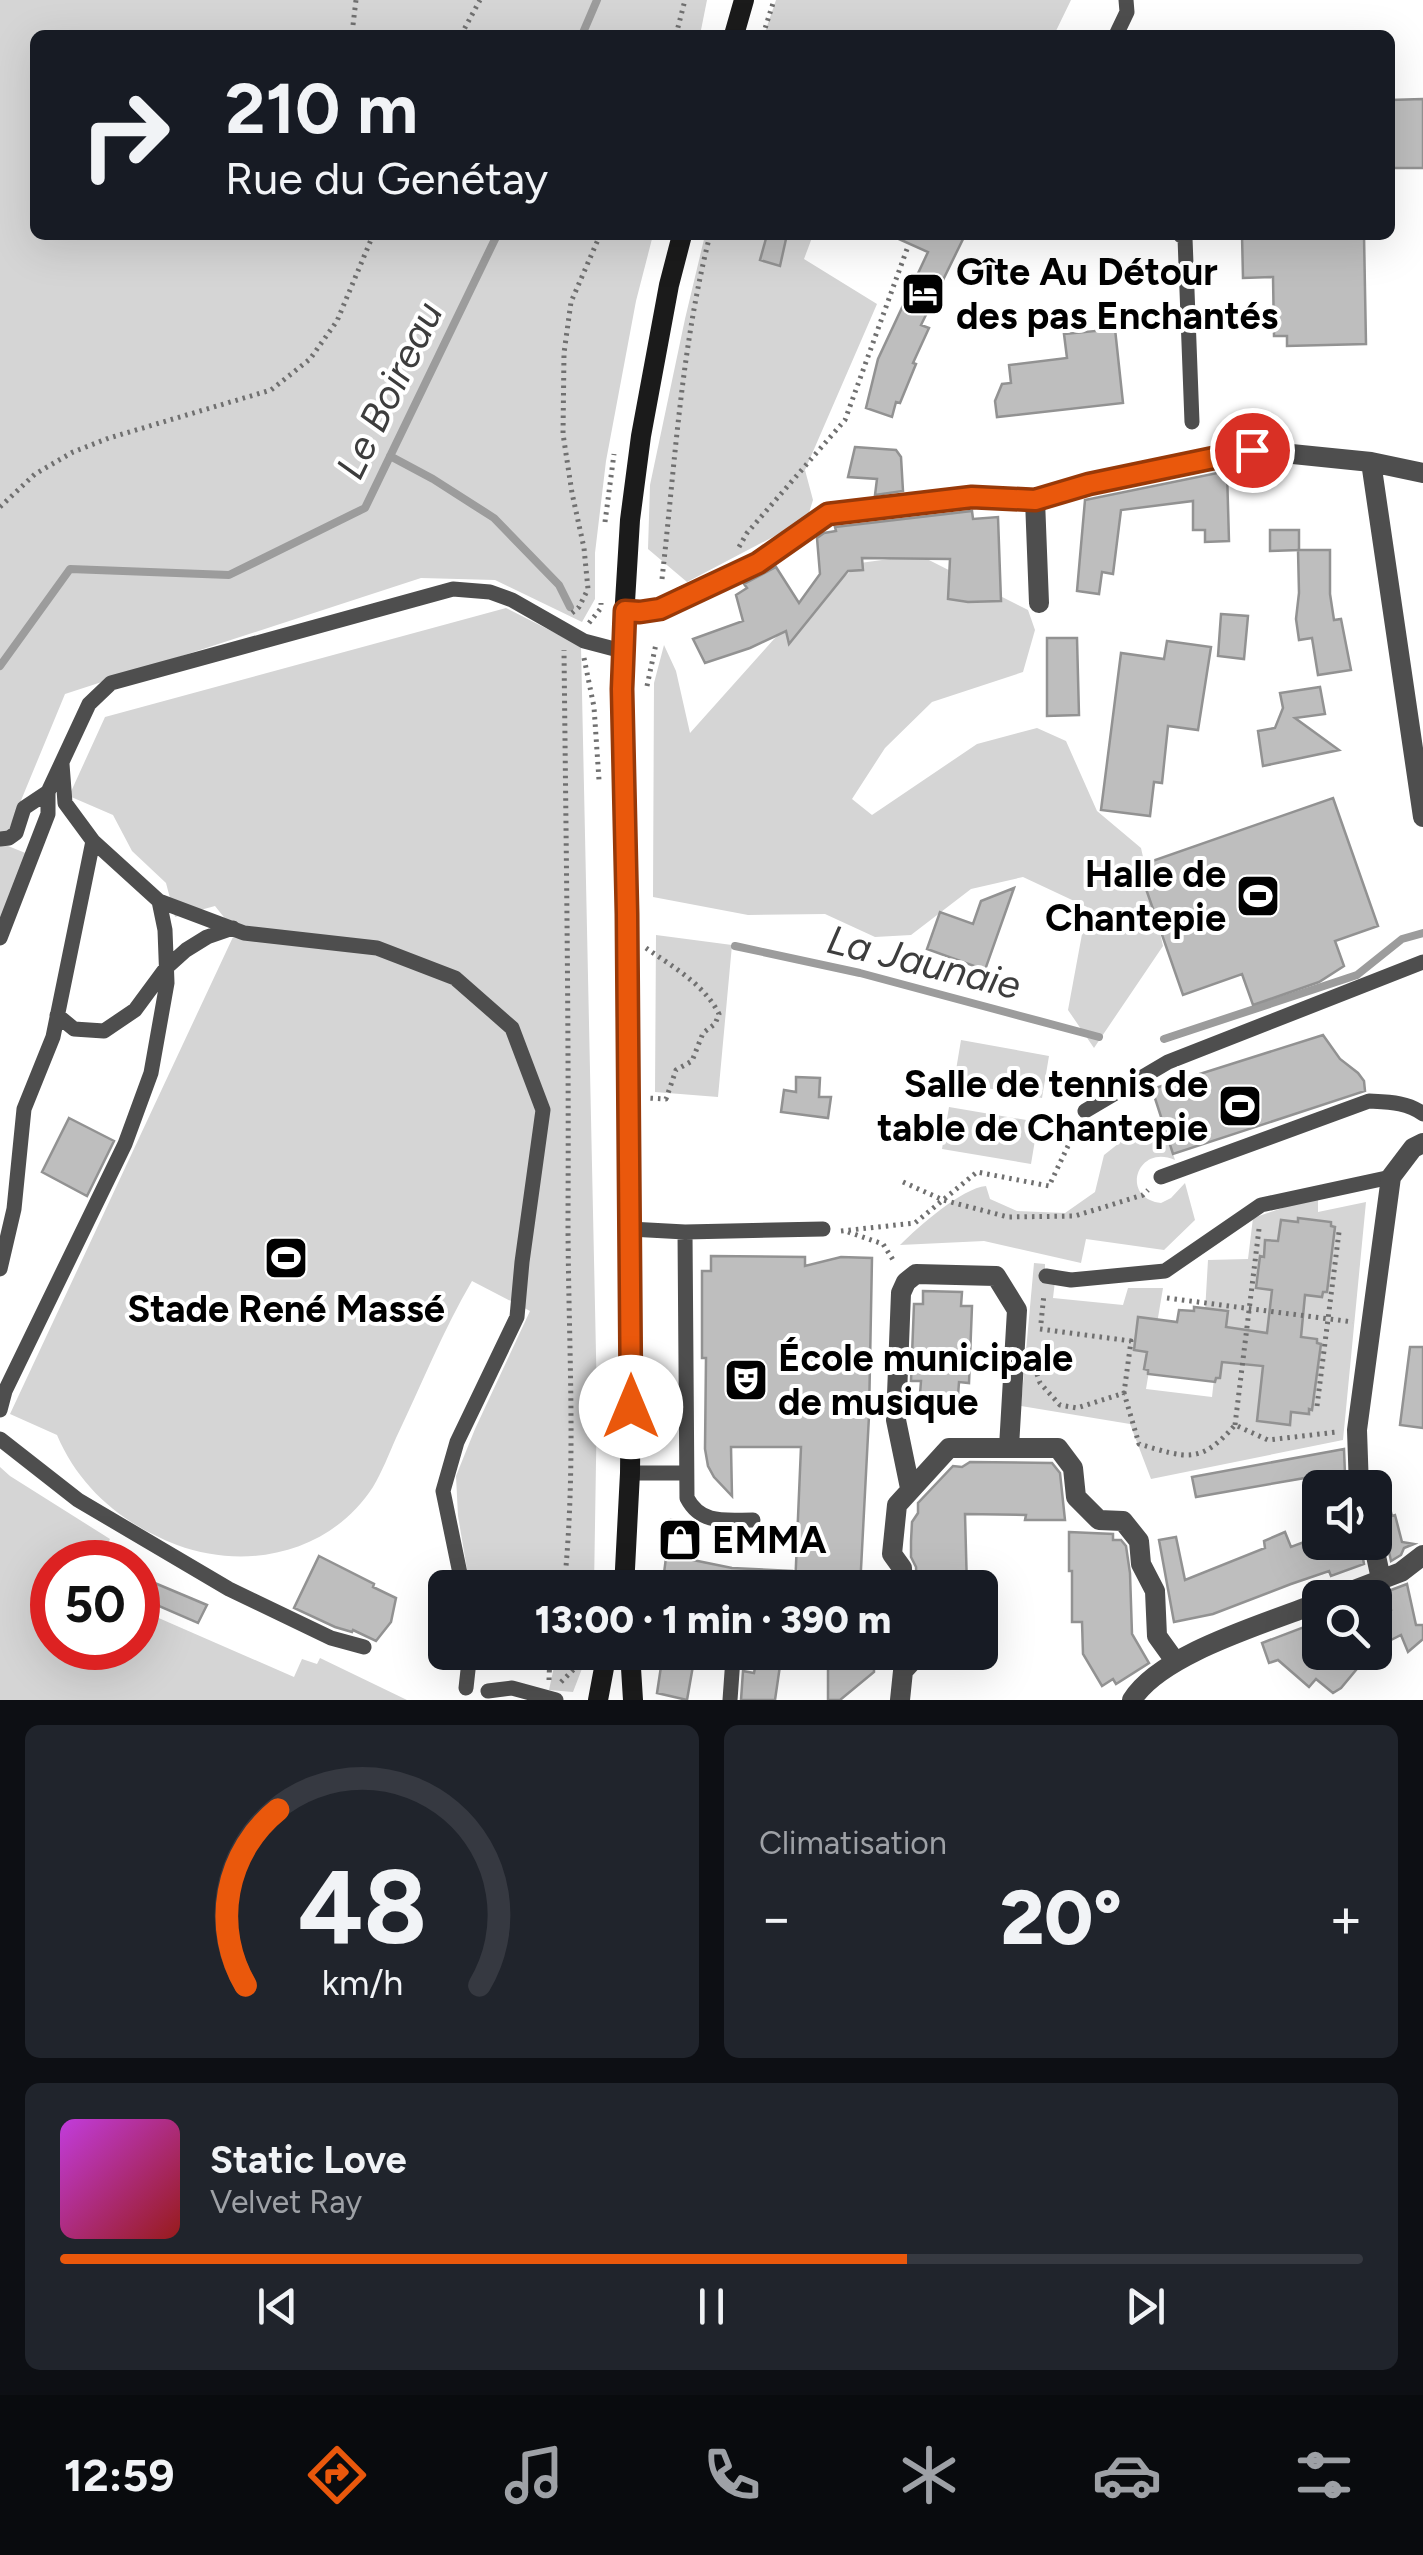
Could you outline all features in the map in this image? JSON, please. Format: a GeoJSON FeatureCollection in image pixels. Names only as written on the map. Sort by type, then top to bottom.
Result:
{"type":"FeatureCollection","features":[{"type":"Feature","properties":{"kind":"main road"},"geometry":{"type":"LineString","coordinates":[[735,30],[744,0]]}},
{"type":"Feature","properties":{"kind":"main road"},"geometry":{"type":"LineString","coordinates":[[625,1570],[630,1473],[630,1229],[622,651],[630,520],[641,436],[681,240]]}},
{"type":"Feature","properties":{"kind":"main road"},"geometry":{"type":"LineString","coordinates":[[604,1670],[599,1700],[631,1700],[630,1670]]}},
{"type":"Feature","properties":{"kind":"street"},"geometry":{"type":"LineString","coordinates":[[625,611],[660,609],[758,563],[828,514],[972,497],[1035,500],[1089,484],[1252,450],[1371,462],[1423,473]]}},
{"type":"Feature","properties":{"kind":"street"},"geometry":{"type":"LineString","coordinates":[[1371,462],[1423,817]]}},
{"type":"Feature","properties":{"kind":"street"},"geometry":{"type":"LineString","coordinates":[[1035,500],[1039,603]]}},
{"type":"Feature","properties":{"kind":"street"},"geometry":{"type":"LineString","coordinates":[[1358,1470],[1357,1430],[1391,1177],[1413,1148],[1423,1143]]}},
{"type":"Feature","properties":{"kind":"street"},"geometry":{"type":"LineString","coordinates":[[910,1488],[896,1420],[901,1293],[916,1274],[996,1276],[1017,1310],[1009,1447]]}},
{"type":"Feature","properties":{"kind":"street"},"geometry":{"type":"LineString","coordinates":[[902,1570],[892,1554],[896,1505],[949,1448],[1058,1448],[1074,1468],[1076,1497],[1099,1520],[1123,1520],[1139,1541],[1141,1564],[1155,1591],[1157,1636],[1175,1661]]}},
{"type":"Feature","properties":{"kind":"street"},"geometry":{"type":"LineString","coordinates":[[1376,1580],[1401,1572],[1423,1554]]}},
{"type":"Feature","properties":{"kind":"street"},"geometry":{"type":"LineString","coordinates":[[1376,1560],[1381,1578]]}},
{"type":"Feature","properties":{"kind":"street"},"geometry":{"type":"LineString","coordinates":[[1132,1700],[1140,1688],[1175,1661],[1302,1609]]}},
{"type":"Feature","properties":{"kind":"street"},"geometry":{"type":"LineString","coordinates":[[900,1700],[904,1670]]}},
{"type":"Feature","properties":{"kind":"lane"},"geometry":{"type":"LineString","coordinates":[[1118,30],[1127,12],[1126,0]]}},
{"type":"Feature","properties":{"kind":"lane"},"geometry":{"type":"LineString","coordinates":[[1185,240],[1192,422]]}},
{"type":"Feature","properties":{"kind":"lane"},"geometry":{"type":"LineString","coordinates":[[0,938],[48,814],[48,792],[88,704],[111,683],[453,590],[490,592],[512,600],[584,642],[622,651]]}},
{"type":"Feature","properties":{"kind":"lane"},"geometry":{"type":"LineString","coordinates":[[62,763],[65,803],[92,840],[160,901],[244,933],[377,948],[456,978],[512,1028],[544,1110],[518,1317],[456,1442],[443,1491],[459,1570]]}},
{"type":"Feature","properties":{"kind":"lane"},"geometry":{"type":"LineString","coordinates":[[0,839],[16,833],[24,808],[48,792]]}},
{"type":"Feature","properties":{"kind":"lane"},"geometry":{"type":"LineString","coordinates":[[0,1269],[14,1209],[24,1109],[53,1037],[92,840]]}},
{"type":"Feature","properties":{"kind":"lane"},"geometry":{"type":"LineString","coordinates":[[0,1410],[5,1392],[125,1144],[150,1073],[167,983],[160,901]]}},
{"type":"Feature","properties":{"kind":"lane"},"geometry":{"type":"LineString","coordinates":[[57,1015],[74,1030],[104,1031],[136,1010],[166,968],[186,950],[232,928]]}},
{"type":"Feature","properties":{"kind":"lane"},"geometry":{"type":"LineString","coordinates":[[1085,1112],[1168,1062],[1423,962]]}},
{"type":"Feature","properties":{"kind":"lane"},"geometry":{"type":"LineString","coordinates":[[1161,1177],[1369,1101],[1392,1102],[1423,1114]]}},
{"type":"Feature","properties":{"kind":"lane"},"geometry":{"type":"LineString","coordinates":[[1046,1276],[1071,1280],[1165,1271],[1261,1205],[1391,1177]]}},
{"type":"Feature","properties":{"kind":"lane"},"geometry":{"type":"LineString","coordinates":[[630,1229],[823,1229]]}},
{"type":"Feature","properties":{"kind":"lane"},"geometry":{"type":"LineString","coordinates":[[685,1232],[686,1498],[700,1516],[712,1520],[753,1520]]}},
{"type":"Feature","properties":{"kind":"lane"},"geometry":{"type":"LineString","coordinates":[[0,1439],[78,1500],[229,1589],[331,1638],[364,1647]]}},
{"type":"Feature","properties":{"kind":"lane"},"geometry":{"type":"LineString","coordinates":[[630,1473],[685,1473]]}},
{"type":"Feature","properties":{"kind":"lane"},"geometry":{"type":"LineString","coordinates":[[466,1688],[468,1670]]}},
{"type":"Feature","properties":{"kind":"lane"},"geometry":{"type":"LineString","coordinates":[[730,1700],[732,1670]]}},
{"type":"Feature","properties":{"kind":"lane"},"geometry":{"type":"LineString","coordinates":[[491,1697],[512,1688],[552,1694]]}},
{"type":"Feature","properties":{"kind":"path"},"geometry":{"type":"LineString","coordinates":[[352,25],[356,0]]}},
{"type":"Feature","properties":{"kind":"path"},"geometry":{"type":"LineString","coordinates":[[464,30],[480,0]]}},
{"type":"Feature","properties":{"kind":"path"},"geometry":{"type":"LineString","coordinates":[[677,30],[685,0]]}},
{"type":"Feature","properties":{"kind":"path"},"geometry":{"type":"LineString","coordinates":[[765,30],[774,0]]}},
{"type":"Feature","properties":{"kind":"path"},"geometry":{"type":"LineString","coordinates":[[0,507],[35,474],[73,452],[271,390],[310,360],[337,321],[371,240]]}},
{"type":"Feature","properties":{"kind":"path"},"geometry":{"type":"LineString","coordinates":[[565,1570],[572,1427],[564,619],[580,607],[588,589],[563,434],[564,353],[570,302],[598,240]]}},
{"type":"Feature","properties":{"kind":"path"},"geometry":{"type":"LineString","coordinates":[[662,579],[680,391],[709,240]]}},
{"type":"Feature","properties":{"kind":"path"},"geometry":{"type":"LineString","coordinates":[[720,580],[747,533],[846,420],[908,249]]}},
{"type":"Feature","properties":{"kind":"path"},"geometry":{"type":"LineString","coordinates":[[646,948],[687,975],[719,1014],[715,1024],[703,1034],[692,1062],[676,1070],[666,1099],[648,1098]]}},
{"type":"Feature","properties":{"kind":"path"},"geometry":{"type":"LineString","coordinates":[[823,1229],[846,1231],[915,1223],[978,1172],[1050,1186],[1085,1112]]}},
{"type":"Feature","properties":{"kind":"path"},"geometry":{"type":"LineString","coordinates":[[903,1182],[942,1200],[1008,1217],[1076,1216],[1143,1194],[1161,1177]]}},
{"type":"Feature","properties":{"kind":"path"},"geometry":{"type":"LineString","coordinates":[[1046,1276],[1040,1329],[1131,1341],[1124,1393],[1139,1444],[1183,1458],[1215,1448],[1235,1425],[1261,1205]]}},
{"type":"Feature","properties":{"kind":"path"},"geometry":{"type":"LineString","coordinates":[[846,1231],[882,1244],[906,1282]]}},
{"type":"Feature","properties":{"kind":"path"},"geometry":{"type":"LineString","coordinates":[[1317,1406],[1339,1232]]}},
{"type":"Feature","properties":{"kind":"path"},"geometry":{"type":"LineString","coordinates":[[1167,1298],[1371,1324]]}},
{"type":"Feature","properties":{"kind":"path"},"geometry":{"type":"LineString","coordinates":[[1036,1366],[1040,1383],[1060,1404],[1077,1408],[1124,1393]]}},
{"type":"Feature","properties":{"kind":"path"},"geometry":{"type":"LineString","coordinates":[[1235,1425],[1268,1440],[1357,1430]]}},
{"type":"Feature","properties":{"kind":"path"},"geometry":{"type":"LineString","coordinates":[[552,1694],[573,1670]]}},
{"type":"Feature","properties":{"kind":"shaded area"},"geometry":{"type":"Polygon","coordinates":[[[0,0],[707,0],[701,30],[30,30],[30,240],[652,240],[636,301],[606,461],[595,553],[595,599],[582,622],[495,580],[421,578],[65,694],[3,844],[28,854],[0,924],[0,0]]]}},
{"type":"Feature","properties":{"kind":"shaded area"},"geometry":{"type":"Polygon","coordinates":[[[776,0],[1071,0],[1056,30],[766,30],[776,0]]]}},
{"type":"Feature","properties":{"kind":"shaded area"},"geometry":{"type":"Polygon","coordinates":[[[704,240],[811,240],[804,259],[877,304],[805,470],[813,500],[807,519],[687,582],[648,549],[650,485],[704,240]]]}},
{"type":"Feature","properties":{"kind":"shaded area"},"geometry":{"type":"Polygon","coordinates":[[[919,555],[1028,610],[1035,630],[1023,672],[932,702],[885,748],[852,799],[872,815],[977,744],[1037,728],[1066,741],[1097,811],[1141,848],[1163,946],[1094,1048],[1068,1010],[1087,907],[1023,877],[971,889],[911,935],[875,937],[825,914],[748,915],[653,897],[654,683],[664,645],[676,671],[690,733],[774,639],[860,563],[919,555]]]}},
{"type":"Feature","properties":{"kind":"shaded area"},"geometry":{"type":"Polygon","coordinates":[[[506,608],[581,646],[597,1401],[594,1570],[467,1570],[456,1476],[530,1311],[472,1281],[373,1487],[334,1528],[286,1550],[232,1556],[204,1553],[157,1536],[121,1515],[91,1488],[57,1435],[10,1414],[233,937],[215,906],[175,917],[166,883],[132,851],[113,815],[69,796],[105,717],[506,608]]]}},
{"type":"Feature","properties":{"kind":"shaded area"},"geometry":{"type":"Polygon","coordinates":[[[656,935],[732,945],[718,1097],[655,1092],[656,935]]]}},
{"type":"Feature","properties":{"kind":"shaded area"},"geometry":{"type":"Polygon","coordinates":[[[961,1040],[1049,1056],[1042,1098],[954,1082],[961,1040]]]}},
{"type":"Feature","properties":{"kind":"shaded area"},"geometry":{"type":"Polygon","coordinates":[[[949,1107],[1038,1122],[1031,1164],[942,1149],[949,1107]]]}},
{"type":"Feature","properties":{"kind":"shaded area"},"geometry":{"type":"Polygon","coordinates":[[[1162,1120],[1175,1160],[1151,1159],[1138,1173],[1137,1183],[1148,1199],[1161,1203],[1185,1183],[1195,1220],[1164,1250],[1086,1239],[1081,1263],[984,1241],[900,1245],[953,1201],[986,1186],[990,1199],[1017,1211],[1065,1213],[1095,1192],[1104,1155],[1128,1136],[1162,1120]]]}},
{"type":"Feature","properties":{"kind":"shaded area"},"geometry":{"type":"Polygon","coordinates":[[[1318,1199],[1318,1212],[1366,1202],[1343,1440],[1151,1479],[1130,1424],[1021,1406],[1034,1263],[1045,1264],[1045,1278],[1055,1281],[1053,1298],[1123,1305],[1128,1288],[1163,1288],[1146,1389],[1212,1397],[1221,1315],[1205,1312],[1208,1260],[1248,1259],[1253,1218],[1318,1199]]]}},
{"type":"Feature","properties":{"kind":"shaded area"},"geometry":{"type":"Polygon","coordinates":[[[0,1467],[110,1539],[30,1540],[30,1670],[160,1670],[160,1619],[294,1677],[302,1659],[317,1664],[320,1658],[407,1700],[0,1700],[0,1467]]]}},
{"type":"Feature","properties":{"kind":"shaded area"},"geometry":{"type":"Polygon","coordinates":[[[553,1670],[581,1670],[573,1692],[549,1690],[553,1670]]]}},
{"type":"Feature","properties":{"kind":"building"},"geometry":{"type":"Polygon","coordinates":[[[1423,99],[1423,168],[1395,168],[1395,100],[1423,99]]]}},
{"type":"Feature","properties":{"kind":"building"},"geometry":{"type":"Polygon","coordinates":[[[766,240],[786,240],[780,266],[760,260],[766,240]]]}},
{"type":"Feature","properties":{"kind":"building"},"geometry":{"type":"Polygon","coordinates":[[[901,240],[963,240],[921,325],[929,328],[892,417],[866,408],[878,359],[928,252],[901,240]]]}},
{"type":"Feature","properties":{"kind":"building"},"geometry":{"type":"Polygon","coordinates":[[[1242,240],[1364,240],[1366,344],[1287,346],[1287,336],[1274,336],[1273,277],[1243,278],[1242,240]]]}},
{"type":"Feature","properties":{"kind":"building"},"geometry":{"type":"Polygon","coordinates":[[[1115,329],[1123,403],[997,417],[995,401],[1002,384],[1011,383],[1009,365],[1067,358],[1064,334],[1115,329]]]}},
{"type":"Feature","properties":{"kind":"building"},"geometry":{"type":"Polygon","coordinates":[[[855,447],[896,450],[901,457],[903,491],[875,495],[877,479],[848,477],[855,447]]]}},
{"type":"Feature","properties":{"kind":"building"},"geometry":{"type":"Polygon","coordinates":[[[1227,471],[1229,541],[1205,542],[1205,530],[1193,530],[1193,501],[1121,510],[1113,574],[1102,572],[1099,594],[1077,591],[1085,500],[1227,471]]]}},
{"type":"Feature","properties":{"kind":"building"},"geometry":{"type":"Polygon","coordinates":[[[972,511],[973,519],[998,517],[1001,601],[948,599],[950,559],[862,558],[863,570],[848,571],[789,644],[786,631],[705,663],[693,639],[743,621],[736,595],[747,588],[744,584],[776,567],[799,603],[820,574],[817,538],[824,533],[836,531],[835,527],[972,511]]]}},
{"type":"Feature","properties":{"kind":"building"},"geometry":{"type":"Polygon","coordinates":[[[1270,530],[1299,530],[1299,550],[1270,551],[1270,530]]]}},
{"type":"Feature","properties":{"kind":"building"},"geometry":{"type":"Polygon","coordinates":[[[1298,550],[1330,550],[1334,620],[1341,619],[1351,670],[1318,675],[1312,638],[1299,640],[1298,550]]]}},
{"type":"Feature","properties":{"kind":"building"},"geometry":{"type":"Polygon","coordinates":[[[1221,614],[1248,616],[1244,659],[1218,656],[1221,614]]]}},
{"type":"Feature","properties":{"kind":"building"},"geometry":{"type":"Polygon","coordinates":[[[1047,638],[1077,638],[1079,715],[1047,716],[1047,638]]]}},
{"type":"Feature","properties":{"kind":"building"},"geometry":{"type":"Polygon","coordinates":[[[1167,641],[1211,647],[1198,730],[1168,726],[1162,783],[1154,782],[1150,816],[1101,810],[1121,653],[1164,659],[1167,641]]]}},
{"type":"Feature","properties":{"kind":"building"},"geometry":{"type":"Polygon","coordinates":[[[1320,687],[1325,714],[1295,718],[1339,750],[1263,766],[1258,731],[1275,728],[1283,708],[1280,693],[1320,687]]]}},
{"type":"Feature","properties":{"kind":"building","name":"Halle de Chantepie"},"geometry":{"type":"Polygon","coordinates":[[[1333,798],[1378,926],[1335,941],[1344,966],[1319,982],[1253,1005],[1242,974],[1183,995],[1138,866],[1333,798]]]}},
{"type":"Feature","properties":{"kind":"building"},"geometry":{"type":"Polygon","coordinates":[[[1014,888],[985,970],[927,949],[940,912],[973,924],[981,901],[1014,888]]]}},
{"type":"Feature","properties":{"kind":"building","name":"Salle de tennis de table de Chantepie"},"geometry":{"type":"Polygon","coordinates":[[[1323,1035],[1340,1059],[1364,1081],[1365,1091],[1173,1154],[1152,1089],[1323,1035]]]}},
{"type":"Feature","properties":{"kind":"building"},"geometry":{"type":"Polygon","coordinates":[[[796,1077],[820,1078],[819,1097],[831,1097],[828,1118],[781,1112],[784,1090],[796,1092],[796,1077]]]}},
{"type":"Feature","properties":{"kind":"building"},"geometry":{"type":"Polygon","coordinates":[[[69,1118],[114,1141],[87,1196],[42,1172],[69,1118]]]}},
{"type":"Feature","properties":{"kind":"building"},"geometry":{"type":"Polygon","coordinates":[[[1298,1218],[1331,1222],[1335,1227],[1327,1292],[1322,1297],[1305,1295],[1301,1337],[1317,1339],[1321,1344],[1309,1414],[1291,1412],[1290,1425],[1257,1421],[1263,1366],[1222,1362],[1220,1378],[1215,1382],[1148,1374],[1144,1369],[1147,1352],[1134,1350],[1138,1317],[1177,1322],[1179,1310],[1194,1311],[1194,1307],[1228,1311],[1226,1327],[1267,1333],[1272,1290],[1256,1288],[1260,1256],[1264,1257],[1265,1240],[1278,1241],[1281,1220],[1298,1222],[1298,1218]]]}},
{"type":"Feature","properties":{"kind":"building","name":"École municipale de musique"},"geometry":{"type":"Polygon","coordinates":[[[711,1256],[805,1257],[805,1266],[841,1257],[872,1258],[861,1570],[796,1570],[801,1447],[731,1447],[732,1496],[708,1466],[702,1271],[711,1271],[711,1256]]]}},
{"type":"Feature","properties":{"kind":"building"},"geometry":{"type":"Polygon","coordinates":[[[923,1291],[962,1292],[961,1306],[972,1306],[969,1383],[959,1382],[958,1396],[920,1394],[921,1381],[911,1381],[914,1304],[923,1304],[923,1291]]]}},
{"type":"Feature","properties":{"kind":"building"},"geometry":{"type":"Polygon","coordinates":[[[1410,1347],[1423,1347],[1423,1428],[1400,1425],[1410,1347]]]}},
{"type":"Feature","properties":{"kind":"building"},"geometry":{"type":"Polygon","coordinates":[[[1344,1449],[1345,1470],[1302,1470],[1302,1479],[1196,1497],[1192,1477],[1344,1449]]]}},
{"type":"Feature","properties":{"kind":"building"},"geometry":{"type":"Polygon","coordinates":[[[970,1462],[1052,1463],[1060,1473],[1065,1520],[965,1514],[967,1570],[916,1570],[911,1541],[918,1503],[953,1466],[962,1467],[970,1462]]]}},
{"type":"Feature","properties":{"kind":"building"},"geometry":{"type":"Polygon","coordinates":[[[1395,1515],[1402,1542],[1414,1544],[1391,1561],[1395,1515]]]}},
{"type":"Feature","properties":{"kind":"building"},"geometry":{"type":"Polygon","coordinates":[[[671,1520],[693,1523],[688,1559],[732,1568],[772,1570],[664,1570],[671,1520]]]}},
{"type":"Feature","properties":{"kind":"building"},"geometry":{"type":"Polygon","coordinates":[[[1069,1532],[1113,1534],[1113,1540],[1121,1540],[1126,1546],[1132,1634],[1149,1663],[1116,1684],[1113,1679],[1102,1686],[1083,1654],[1082,1622],[1072,1622],[1069,1532]]]}},
{"type":"Feature","properties":{"kind":"building"},"geometry":{"type":"Polygon","coordinates":[[[1285,1532],[1291,1547],[1302,1543],[1302,1560],[1363,1560],[1364,1564],[1331,1576],[1329,1571],[1213,1614],[1174,1622],[1159,1540],[1176,1537],[1185,1580],[1265,1548],[1264,1541],[1285,1532]]]}},
{"type":"Feature","properties":{"kind":"building"},"geometry":{"type":"Polygon","coordinates":[[[319,1556],[396,1598],[391,1622],[376,1641],[294,1608],[319,1556]]]}},
{"type":"Feature","properties":{"kind":"building"},"geometry":{"type":"Polygon","coordinates":[[[1407,1584],[1416,1625],[1423,1625],[1423,1639],[1408,1652],[1401,1635],[1392,1640],[1392,1590],[1407,1584]]]}},
{"type":"Feature","properties":{"kind":"building"},"geometry":{"type":"Polygon","coordinates":[[[160,1585],[207,1605],[198,1623],[160,1607],[160,1585]]]}},
{"type":"Feature","properties":{"kind":"building"},"geometry":{"type":"Polygon","coordinates":[[[1302,1628],[1302,1670],[1356,1670],[1333,1693],[1316,1679],[1309,1687],[1278,1660],[1269,1663],[1262,1643],[1302,1628]]]}},
{"type":"Feature","properties":{"kind":"building"},"geometry":{"type":"Polygon","coordinates":[[[660,1670],[692,1670],[687,1700],[657,1693],[660,1670]]]}},
{"type":"Feature","properties":{"kind":"building"},"geometry":{"type":"Polygon","coordinates":[[[779,1670],[775,1700],[741,1700],[743,1671],[779,1670]]]}},
{"type":"Feature","properties":{"kind":"building"},"geometry":{"type":"Polygon","coordinates":[[[828,1670],[874,1670],[840,1700],[828,1700],[828,1670]]]}},
{"type":"Feature","properties":{"kind":"waterway","name":"Le Boireau"},"geometry":{"type":"LineString","coordinates":[[584,30],[597,0]]}},
{"type":"Feature","properties":{"kind":"waterway","name":"Le Boireau"},"geometry":{"type":"LineString","coordinates":[[0,666],[70,569],[229,575],[365,508],[495,240]]}},
{"type":"Feature","properties":{"kind":"waterway","name":"La Jaunaie"},"geometry":{"type":"LineString","coordinates":[[390,456],[494,518],[559,585],[570,607]]}},
{"type":"Feature","properties":{"kind":"waterway","name":"La Jaunaie"},"geometry":{"type":"LineString","coordinates":[[1164,1039],[1357,975],[1402,939],[1423,933]]}},
{"type":"Feature","properties":{"kind":"waterway","name":"La Jaunaie"},"geometry":{"type":"LineString","coordinates":[[735,946],[860,973],[1099,1037]]}},
{"type":"Feature","properties":{"kind":"place","name":"Gîte Au Détour des pas Enchantés"},"geometry":{"type":"Point","coordinates":[923,294]}},
{"type":"Feature","properties":{"kind":"place","name":"Halle de Chantepie"},"geometry":{"type":"Point","coordinates":[1258,896]}},
{"type":"Feature","properties":{"kind":"place","name":"Salle de tennis de table de Chantepie"},"geometry":{"type":"Point","coordinates":[1240,1106]}},
{"type":"Feature","properties":{"kind":"place","name":"Stade René Massé"},"geometry":{"type":"Point","coordinates":[286,1258]}},
{"type":"Feature","properties":{"kind":"place","name":"École municipale de musique"},"geometry":{"type":"Point","coordinates":[746,1380]}},
{"type":"Feature","properties":{"kind":"place","name":"EMMA"},"geometry":{"type":"Point","coordinates":[680,1540]}},
{"type":"Feature","properties":{"kind":"route"},"geometry":{"type":"LineString","coordinates":[[631,1407],[622,689],[625,611],[660,609],[758,563],[828,514],[972,497],[1035,500],[1089,484],[1252,450]]}}]}
